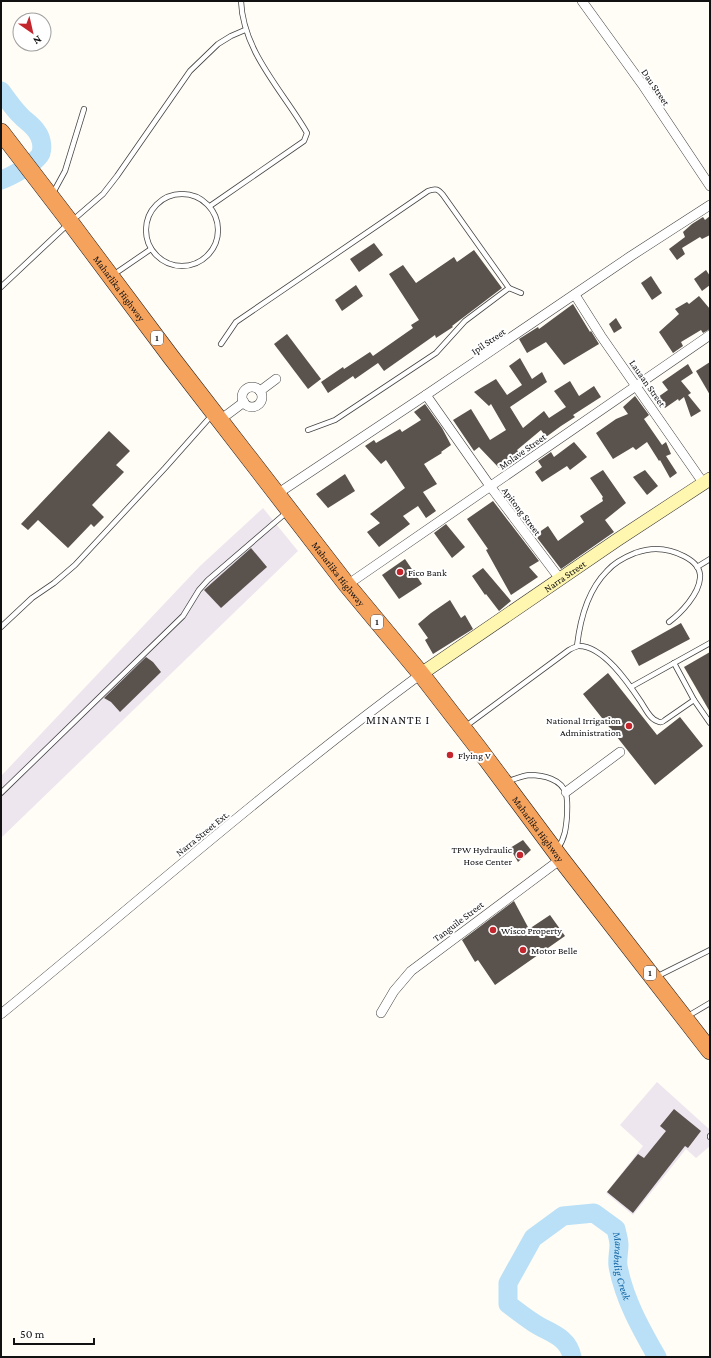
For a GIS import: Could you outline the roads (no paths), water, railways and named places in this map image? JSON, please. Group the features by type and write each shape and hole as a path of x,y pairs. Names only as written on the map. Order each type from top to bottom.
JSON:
{"highway":[{"name":"Maharlika Highway","path":"6,138 51,196 110,277 347,585 463,728 505,782 558,855 710,1051"}],"street":[{"name":"Dau Street","path":"582,1 642,84 710,186"},
{"name":"Ipil Street","path":"277,494 426,396 631,256 710,205"},
{"name":"Lauaan Street","path":"575,295 601,336 707,481"},
{"name":"Molave Street","path":"347,585 710,335"},
{"path":"260,391 276,379"},
{"path":"253,387 260,391 261,399 258,404 251,406 244,402 242,395 246,389 253,387"},
{"name":"Apitong Street","path":"426,396 490,486 560,579"},
{"path":"218,416 244,402"},
{"name":"Narra Street","path":"420,674 707,481"},
{"name":"Narra Street Ext.","path":"1,1014 250,808 365,715 420,674"},
{"path":"566,792 620,752"},
{"name":"Tanguile Street","path":"382,1013 394,991 411,971 558,855"}],"lane":[{"path":"210,206 304,141 307,133 254,51 245,30 241,1"},
{"path":"1,286 70,222 103,194 190,71 218,44 245,30"},
{"path":"51,196 65,171 84,109"},
{"path":"221,344 236,322 434,189 438,190 444,195 509,288 522,293"},
{"path":"186,193 200,198 210,206 217,220 218,235 213,249 203,259 189,265 175,265 161,260 151,249 146,235 146,220 153,207 158,202 171,195 186,193"},
{"path":"110,277 151,249"},
{"path":"308,430 335,420 436,352 465,321 509,288"},
{"path":"1,627 32,598 54,583 74,565 165,468 218,416"},
{"path":"1,793 183,616 199,590 208,580 290,510"},
{"path":"577,646 579,627 587,603 594,589 606,572 614,565 624,558 636,553 657,549 685,557 698,567 700,577 697,589 678,616 670,622"},
{"path":"698,567 710,559"},
{"path":"631,687 710,643"},
{"path":"463,728 569,650 577,646 588,648 598,653 609,662 631,687 652,717 658,722 666,720 694,700"},
{"path":"674,662 694,700 710,723"},
{"path":"505,782 524,776 545,776 559,783 566,792 567,801 565,832 558,855"},
{"path":"654,978 710,950"},
{"path":"685,1018 710,1003"}],"waterway":[{"path":"1,91 17,112 35,129 41,139 42,145 41,153 35,161 17,173 1,180"},
{"name":"Marabulig Creek","path":"572,1357 570,1350 562,1340 534,1323 508,1304 508,1283 533,1238 563,1216 594,1213 616,1229 619,1243 618,1266 624,1290 639,1325 657,1357"}],"place":[{"name":"Fico Bank","path":"400,572"},
{"name":"National Irrigation Administration","path":"629,726"},
{"name":"Flying V","path":"450,755"},
{"name":"TPW Hydraulic Hose Center","path":"520,855"},
{"name":"Wisco Property","path":"493,930"},
{"name":"Motor Belle","path":"523,950"}],"district":[{"name":"MINANTE I","path":"398,720"}]}
